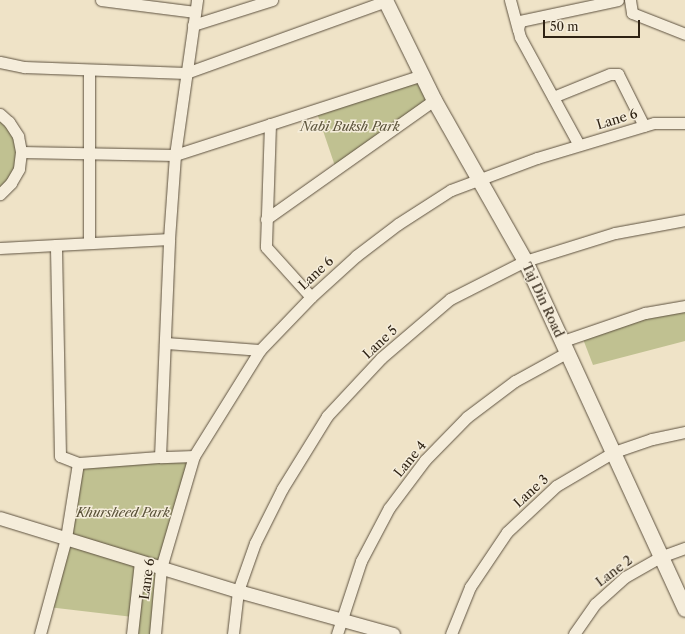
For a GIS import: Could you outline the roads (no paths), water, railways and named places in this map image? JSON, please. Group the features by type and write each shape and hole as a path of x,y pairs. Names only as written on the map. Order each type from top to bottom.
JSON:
{"main road":[{"name":"Taj Din Road","path":"385,0 434,100 525,261 685,609"}],"street":[{"path":"101,0 195,12"},
{"path":"160,457 169,239 175,155 196,0"},
{"path":"193,25 272,0"},
{"path":"0,62 24,67 186,73 385,0"},
{"path":"510,0 518,29 579,145"},
{"path":"518,29 520,21 618,0"},
{"path":"630,0 632,13 685,34"},
{"path":"89,70 89,243"},
{"path":"21,152 175,155 422,74"},
{"path":"553,97 610,74 618,74 644,126"},
{"path":"266,219 434,100"},
{"path":"0,114 9,122 18,136 21,152 19,169 11,184 0,194"},
{"name":"Lane 6","path":"156,634 160,568 194,456 260,350 311,297 356,256 398,224 452,190 478,178 579,145 654,123 685,123"},
{"path":"270,124 266,247 311,297"},
{"name":"Lane 5","path":"233,634 238,591 255,542 278,496 327,416 381,358 450,300 525,261 615,233 685,220"},
{"path":"0,248 169,239"},
{"path":"56,245 60,456 78,463 194,456"},
{"name":"Lane 4","path":"337,634 340,618 361,562 389,508 425,460 467,417 565,347 645,313 685,306"},
{"path":"165,344 260,350"},
{"name":"Lane 3","path":"451,634 470,587 507,532 556,486 614,452 652,439 685,432"},
{"path":"40,634 66,538 78,463"},
{"path":"0,518 160,568 393,634"},
{"name":"Lane 2","path":"574,634 595,604 625,577 660,556 685,548"},
{"path":"132,634 140,561"}],"park label":[{"name":"Nabi Buksh Park","path":"350,126"},
{"name":"Khursheed Park","path":"123,512"}]}
